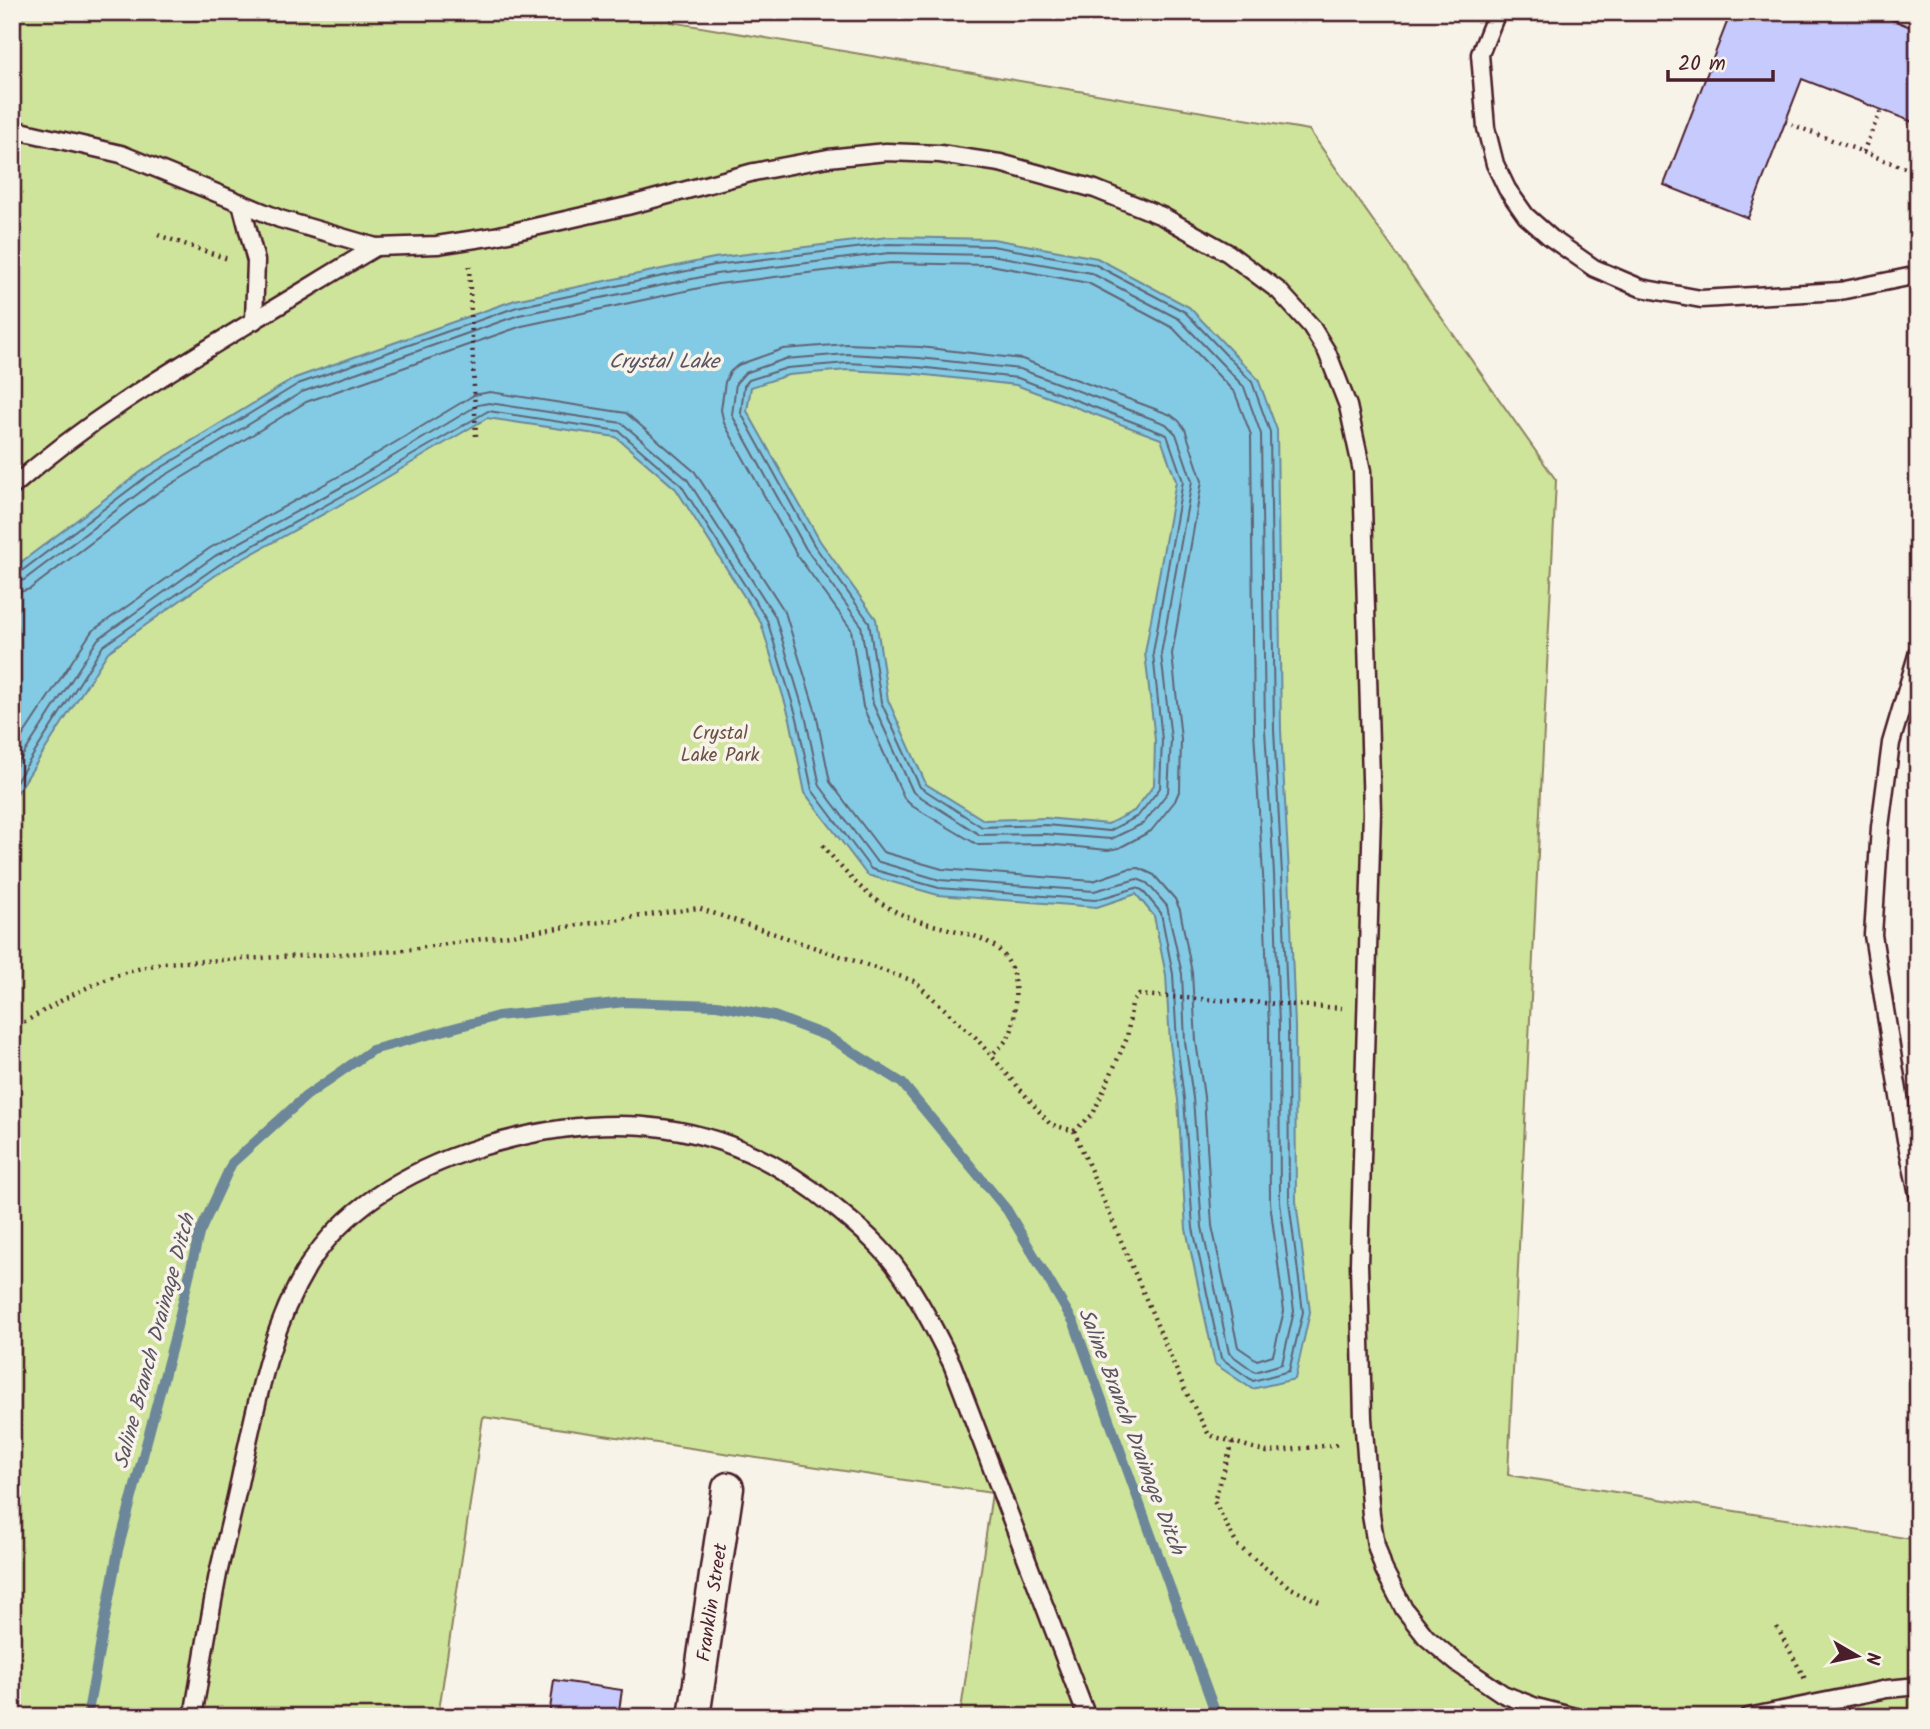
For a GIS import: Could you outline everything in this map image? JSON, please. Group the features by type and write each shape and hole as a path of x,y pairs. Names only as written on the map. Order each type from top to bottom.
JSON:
{"street":[{"name":"Franklin Street","path":"694,1717 729,1488"}],"lane":[{"path":"1497,12 1480,54 1486,128 1494,164 1526,216 1551,238 1594,268 1641,288 1701,299 1840,291 1918,275"},
{"path":"12,129 121,154 280,219 376,247 437,245 495,236 627,206 754,172 828,158 886,152 940,153 1000,163 1095,190 1162,216 1228,253 1279,291 1311,326 1327,352 1348,406 1362,471 1372,812 1359,1265 1363,1430 1376,1545 1384,1570 1404,1609 1426,1637 1458,1663 1503,1693 1536,1707 1575,1717"},
{"path":"241,203 256,261 254,321"},
{"path":"12,487 41,461 120,402 376,247"},
{"path":"1918,652 1891,743 1880,827 1873,935 1906,1140 1918,1194"},
{"path":"192,1717 218,1574 268,1353 283,1313 310,1264 336,1231 376,1196 409,1175 450,1157 513,1138 567,1127 618,1123 663,1126 718,1141 766,1161 815,1191 846,1216 866,1233 898,1269 924,1309 952,1364 1087,1717"},
{"path":"1748,1717 1887,1689 1918,1686"}],"path":[{"path":"1863,152 1881,110"},
{"path":"1785,122 1918,173"},
{"path":"158,235 256,268"},
{"path":"469,285 476,436"},
{"path":"822,845 847,877 868,894 903,915 980,937 1007,957 1016,992 1014,1030 991,1055"},
{"path":"12,1030 94,982 130,970 164,963 398,951 698,908 914,981 976,1038 1050,1124 1074,1131"},
{"path":"1074,1131 1093,1114 1127,1038 1132,1003 1139,995 1342,1008"},
{"path":"1074,1131 1185,1390 1209,1435 1267,1452 1348,1444"},
{"path":"1233,1442 1214,1501 1237,1545 1289,1587 1319,1602"},
{"path":"1777,1627 1817,1703"}],"green space":[{"name":"Crystal Lake Park","path":"12,12 672,12 671,22 1309,130 1556,480 1508,1475 1918,1540 1918,1717 960,1717 992,1493 483,1417 438,1717 12,1717"}],"water":[{"name":"Crystal Lake","path":"888,237 993,239 1097,258 1189,307 1258,379 1277,430 1281,730 1295,1026 1296,1201 1310,1312 1295,1379 1252,1389 1215,1364 1186,1229 1178,1100 1170,1044 1166,975 1154,916 1136,894 1097,907 938,895 867,875 805,793 790,719 761,623 676,489 616,437 487,418 354,497 223,570 108,652 12,801 12,569 142,471 295,378 515,300 714,258","holes":["848,370 917,374 1016,385 1161,439 1176,481 1145,653 1155,740 1154,785 1134,811 1108,824 1046,818 984,820 926,784 888,700 876,619 820,541 747,411 751,387 788,375"]}],"building":[{"path":"1731,12 1873,12 1918,30 1918,124 1802,79 1748,218 1664,185"},
{"path":"554,1680 622,1690 618,1717 549,1717"}],"waterway":[{"name":"Saline Branch Drainage Ditch","path":"87,1717 118,1550 199,1234 232,1163 306,1096 372,1050 498,1016 625,1002 717,1005 774,1016 829,1037 902,1083 1007,1210 1074,1323 1217,1717"}]}
